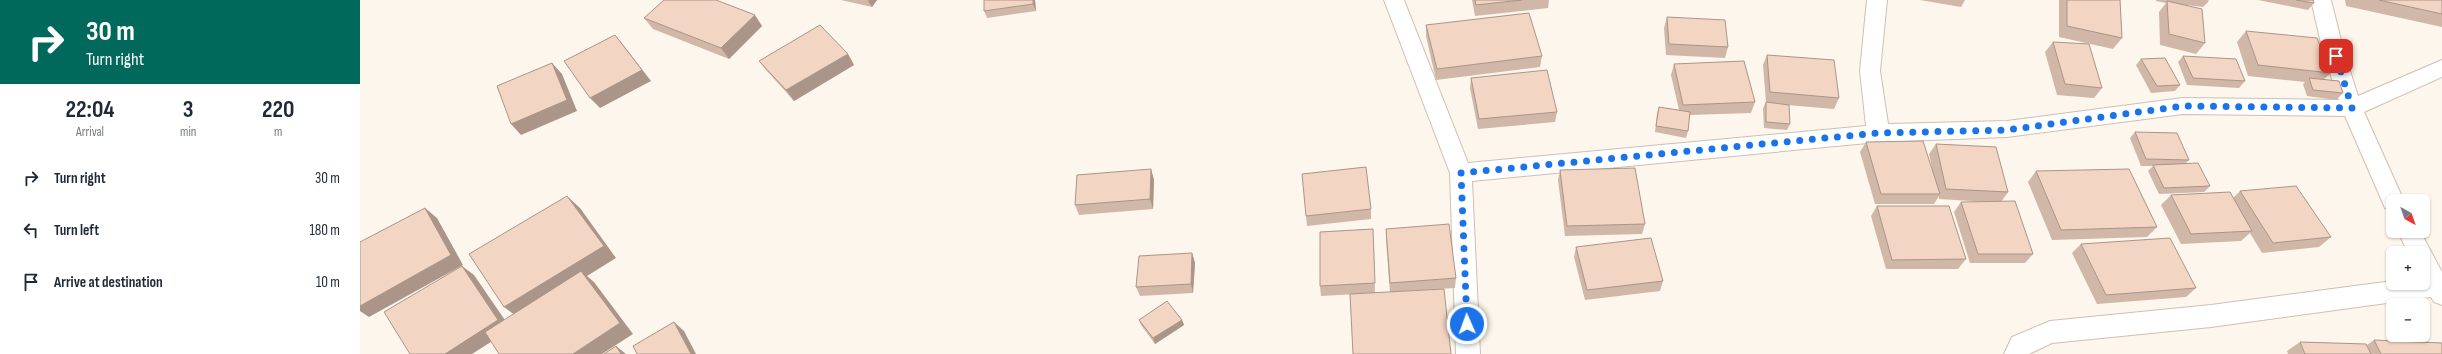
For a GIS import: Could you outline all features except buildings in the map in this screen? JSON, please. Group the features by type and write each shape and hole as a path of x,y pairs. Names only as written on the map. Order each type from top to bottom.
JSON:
{"street":[{"path":"1394,0 1461,173 1468,354"},
{"path":"1877,0 1870,71 1878,133"},
{"path":"2321,0 2327,31 2352,108 2390,194"},
{"path":"1461,173 1878,133 2007,130 2183,106 2352,108 2442,68"},
{"path":"2016,354 2021,345 2050,332 2212,316 2439,290 2430,273"}],"route":[{"path":"1467,324 1461,173 1878,133 2007,130 2183,106 2352,108 2336,56"}]}
